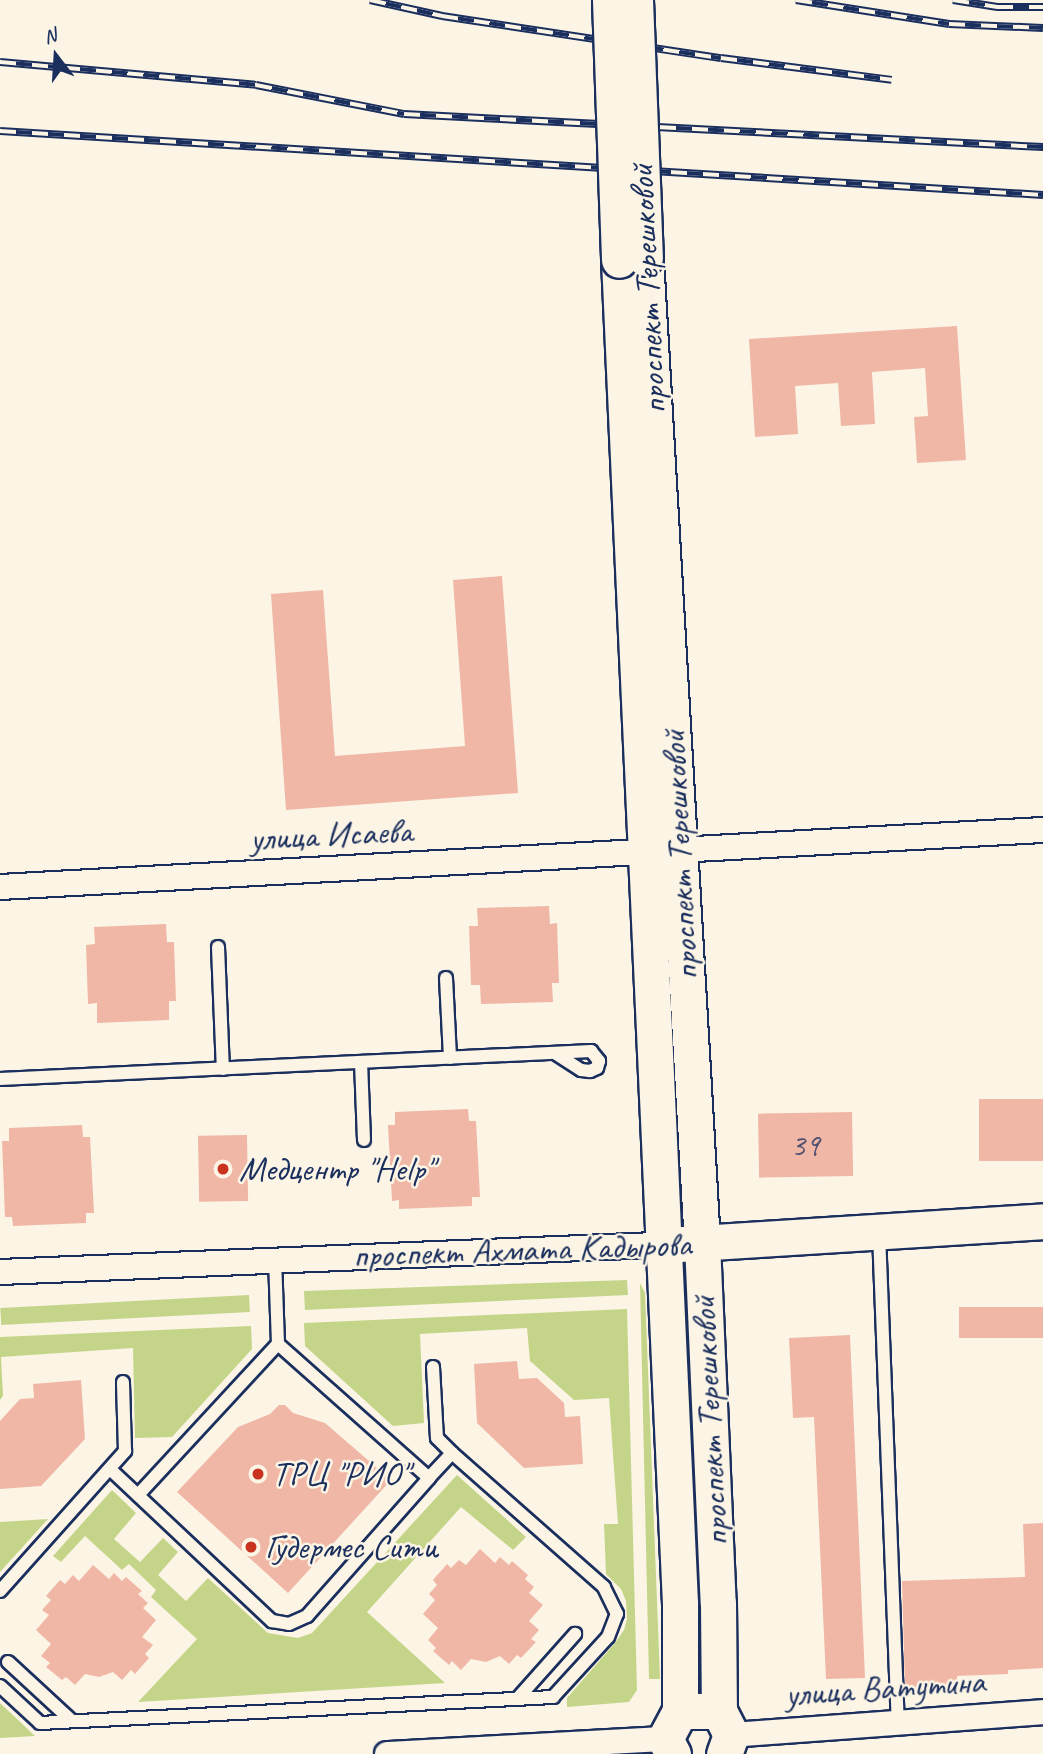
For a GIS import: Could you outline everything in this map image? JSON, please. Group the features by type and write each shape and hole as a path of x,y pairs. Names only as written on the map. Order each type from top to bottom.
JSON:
{"main road":[{"name":"проспект Терешковой","path":"610,0 632,259 682,1244 680,1603 673,1735"},
{"name":"проспект Терешковой","path":"632,259 635,0"},
{"name":"проспект Ахмата Кадырова","path":"682,1244 1043,1221"},
{"name":"проспект Терешковой","path":"682,1244 718,1603 725,1733"},
{"path":"673,1735 725,1733"}],"street":[{"name":"улица Исаева","path":"0,887 1043,831"},
{"name":"проспект Ахмата Кадырова","path":"0,1272 682,1244"},
{"name":"улица Ватутина","path":"725,1733 1043,1712"},
{"path":"387,1754 673,1735"}],"lane":[{"path":"218,947 223,1069"},
{"path":"446,978 450,1058"},
{"path":"0,1079 555,1054"},
{"path":"361,1062 364,1140"},
{"path":"879,1233 898,1723"},
{"path":"138,1495 278,1344 275,1260"},
{"path":"278,1344 429,1478"},
{"path":"0,1686 40,1723 553,1697 608,1637 617,1614 604,1587 437,1438 433,1367"},
{"path":"0,1591 111,1470 125,1451 123,1382"},
{"path":"111,1470 272,1621 289,1625 307,1616 452,1453"},
{"path":"518,1698 575,1633"},
{"path":"8,1662 72,1721"}],"green space":[{"path":"627,1280 628,1295 305,1310 304,1291"},
{"path":"640,1283 645,1293 660,1679 649,1679"},
{"path":"249,1295 250,1312 1,1325 0,1308"},
{"path":"627,1309 637,1690 629,1702 567,1707 567,1698 615,1643 624,1630 627,1619 626,1601 621,1589 606,1574 604,1524 618,1524 609,1398 574,1400 530,1361 527,1328 420,1334 424,1423 393,1426 305,1346 304,1323"},
{"path":"251,1326 252,1349 172,1437 135,1438 133,1348 1,1357 3,1396 0,1400 0,1337"},
{"path":"457,1475 526,1537 513,1550 461,1507 367,1612 445,1683 138,1702 197,1639 151,1597 156,1590 129,1564 122,1570 85,1536 61,1562 53,1556 112,1490 136,1513 114,1539 140,1562 163,1538 178,1552 158,1575 186,1601 208,1578 268,1633 298,1638 312,1633"},
{"path":"48,1519 0,1572 0,1522"},
{"path":"0,1703 35,1736 0,1738"}],"building":[{"path":"957,326 966,460 917,463 914,417 928,416 925,368 872,372 875,424 841,426 838,383 795,386 798,434 755,437 749,339"},
{"path":"502,576 518,793 286,810 271,594 323,590 335,756 465,746 453,580"},
{"path":"549,906 550,924 557,923 559,983 552,983 553,1002 481,1004 480,985 471,985 469,926 478,926 477,908"},
{"path":"166,924 167,942 174,942 176,1001 169,1001 169,1020 97,1023 97,1003 88,1004 86,945 95,944 94,927"},
{"path":"979,1099 1043,1099 1043,1161 979,1161"},
{"path":"468,1109 469,1121 476,1121 480,1197 472,1197 472,1206 399,1209 399,1200 392,1201 388,1125 395,1125 395,1112"},
{"path":"852,1112 853,1176 759,1178 758,1114"},
{"path":"82,1125 83,1137 90,1137 94,1213 86,1213 86,1223 13,1226 12,1217 5,1217 2,1141 9,1141 9,1128"},
{"name":"Медцентр \"Help\"","path":"247,1135 248,1201 199,1202 198,1136"},
{"path":"959,1307 1043,1307 1043,1338 959,1338"},
{"path":"850,1335 865,1678 826,1679 814,1417 793,1418 789,1338"},
{"path":"517,1361 519,1379 537,1378 564,1403 565,1417 580,1416 583,1464 524,1468 477,1423 474,1364"},
{"path":"81,1380 85,1439 41,1486 0,1489 0,1421 20,1399 34,1398 33,1384"},
{"path":"279,1405 285,1405 293,1413 325,1423 391,1480 288,1593 177,1492 238,1427 270,1414"},
{"path":"1043,1523 1043,1668 1008,1670 1008,1674 957,1676 957,1688 905,1689 902,1581 1025,1577 1023,1524"},
{"path":"480,1549 495,1563 500,1557 509,1565 512,1561 528,1575 525,1579 534,1587 529,1593 543,1605 529,1621 539,1630 531,1639 536,1642 521,1658 517,1655 509,1664 500,1656 486,1662 471,1659 461,1670 452,1661 449,1665 433,1651 436,1648 428,1640 438,1628 423,1614 435,1600 429,1594 437,1585 433,1580 447,1564 451,1568 459,1560 466,1565"},
{"path":"93,1565 109,1579 114,1573 122,1581 126,1577 142,1591 138,1594 148,1603 143,1608 156,1620 142,1637 153,1645 145,1654 149,1658 135,1674 131,1670 122,1680 113,1672 99,1677 85,1674 75,1685 66,1677 62,1680 46,1667 50,1663 41,1656 51,1644 36,1630 49,1615 42,1610 51,1600 46,1596 60,1580 65,1584 73,1575 79,1581"}],"railway":[{"path":"370,0 442,16 721,58 892,80"},
{"path":"796,0 949,24 1043,28"},
{"path":"953,0 997,7 1043,7"},
{"path":"0,62 256,85 404,114 1043,147"},
{"path":"0,131 1043,195"}],"place":[{"name":"Медцентр \"Help\"","path":"223,1169"},
{"name":"ТРЦ \"РИО\"","path":"258,1474"},
{"name":"Гудермес Сити","path":"251,1547"}]}
